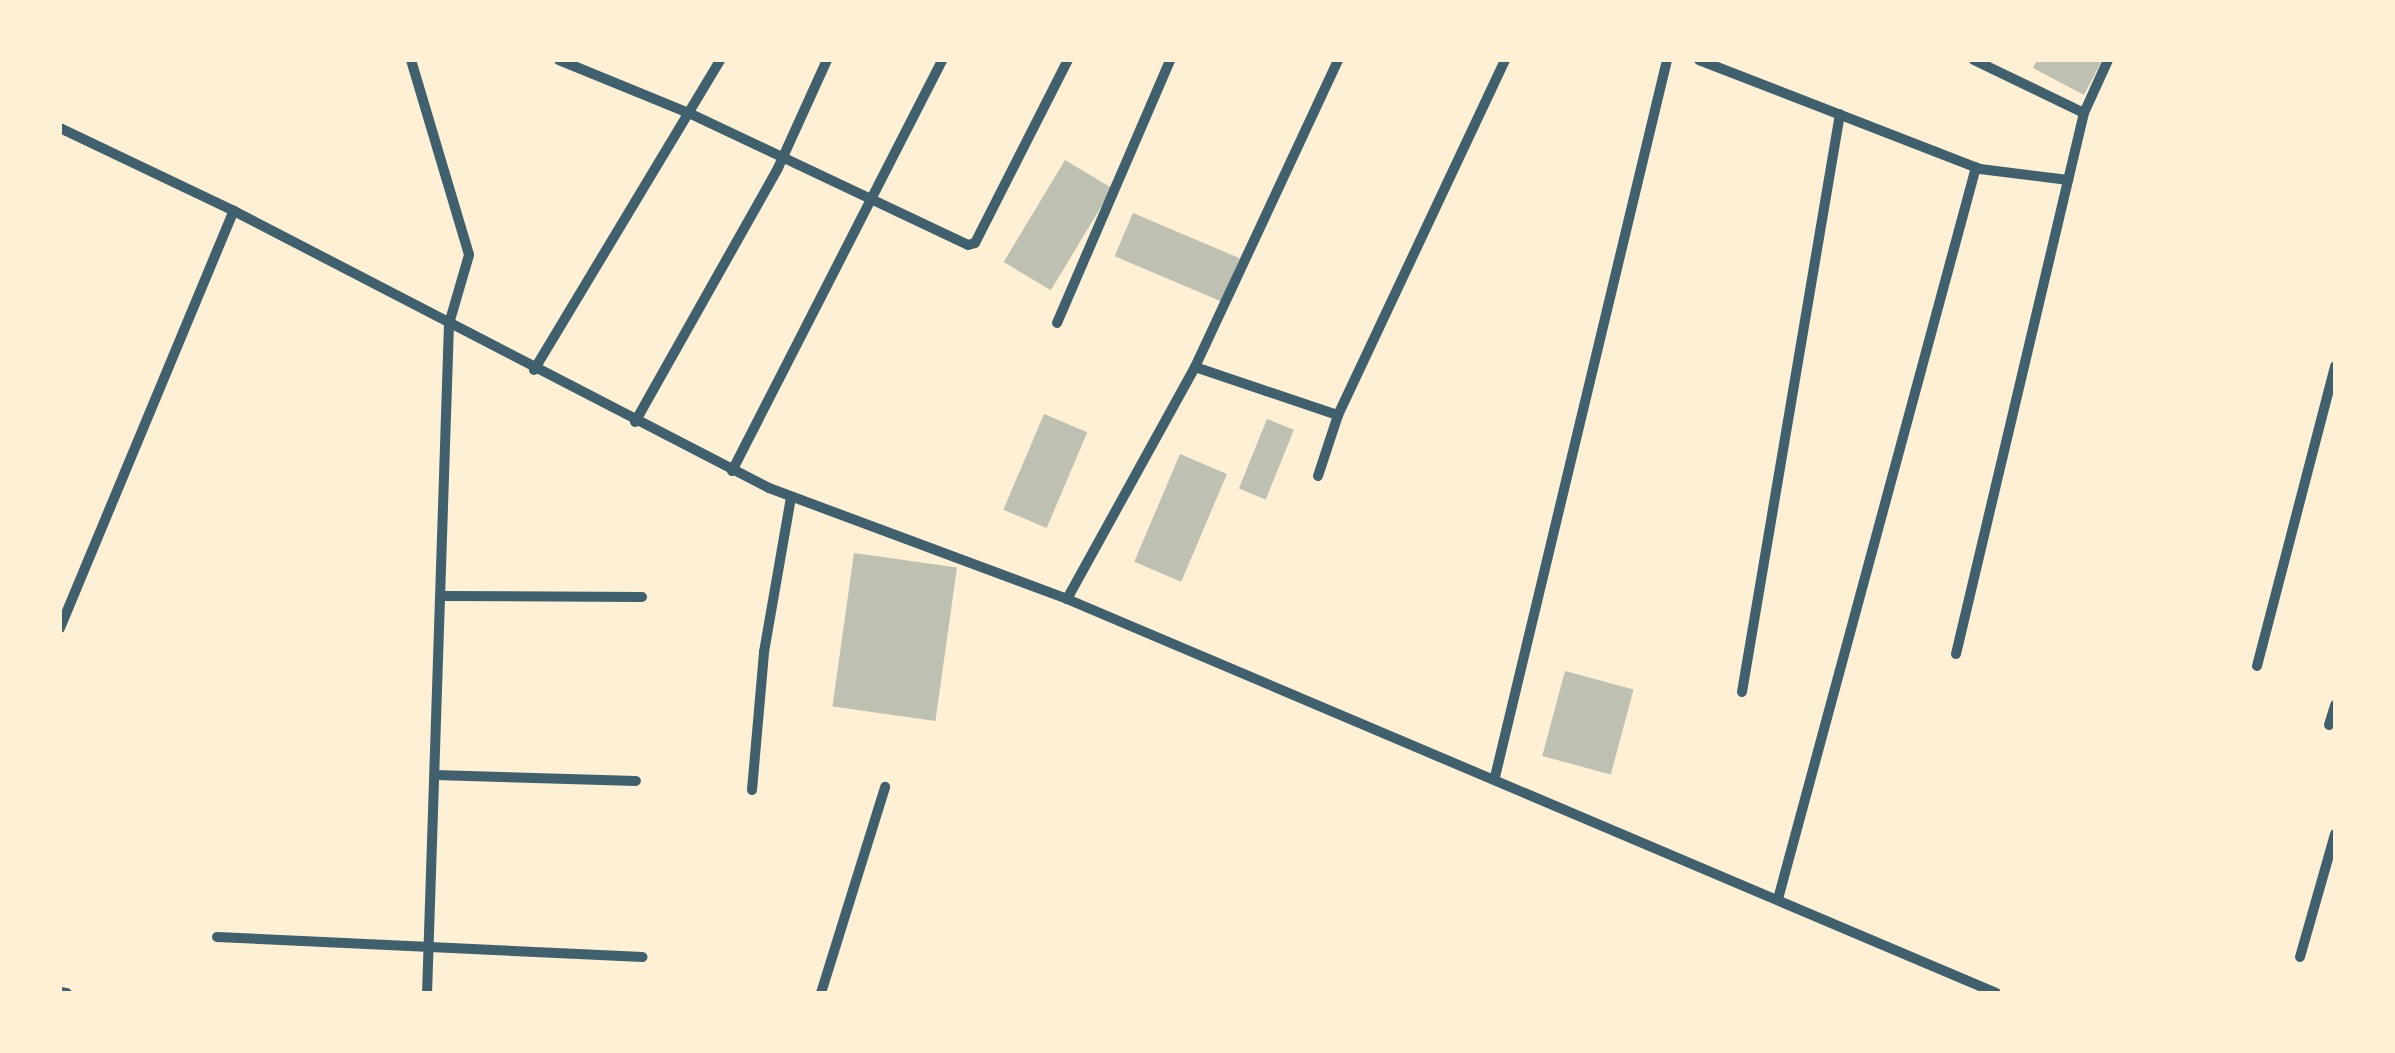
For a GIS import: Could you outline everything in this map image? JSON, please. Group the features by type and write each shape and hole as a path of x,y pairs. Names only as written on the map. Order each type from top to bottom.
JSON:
{"street":[{"path":"411,60 469,255 449,324 427,993"},
{"path":"559,60 691,114 964,244 976,243 1068,60"},
{"path":"534,370 720,60"},
{"path":"635,422 781,157 826,60"},
{"path":"732,471 867,198 942,60"},
{"path":"1057,323 1170,60"},
{"path":"1067,599 1195,367 1338,60"},
{"path":"1318,476 1338,415 1505,60"},
{"path":"1495,777 1667,60"},
{"path":"1700,60 1976,167 2068,180"},
{"path":"1974,60 2084,113"},
{"path":"1956,654 2084,113 2108,60"},
{"path":"1742,692 1840,114"},
{"path":"60,128 234,211 534,370 791,498 1067,599 1495,777 1996,993"},
{"path":"1778,899 1976,167"},
{"path":"60,628 234,211"},
{"path":"2257,666 2335,366"},
{"path":"1195,367 1338,415"},
{"path":"752,790 764,652 791,498"},
{"path":"442,596 642,598"},
{"path":"2329,726 2335,705"},
{"path":"435,775 636,781"},
{"path":"821,993 885,787"},
{"path":"2300,957 2335,834"},
{"path":"217,937 643,958"}],"building":[{"path":"2037,60 2102,60 2084,95 2033,68"},
{"path":"1065,160 1112,188 1051,290 1004,262"},
{"path":"1133,213 1240,258 1221,302 1115,256"},
{"path":"1044,414 1087,432 1047,528 1003,510"},
{"path":"1267,419 1294,430 1266,499 1239,489"},
{"path":"1180,454 1227,474 1181,582 1134,562"},
{"path":"854,553 957,567 935,721 832,706"},
{"path":"1565,671 1634,689 1611,774 1542,756"}]}
